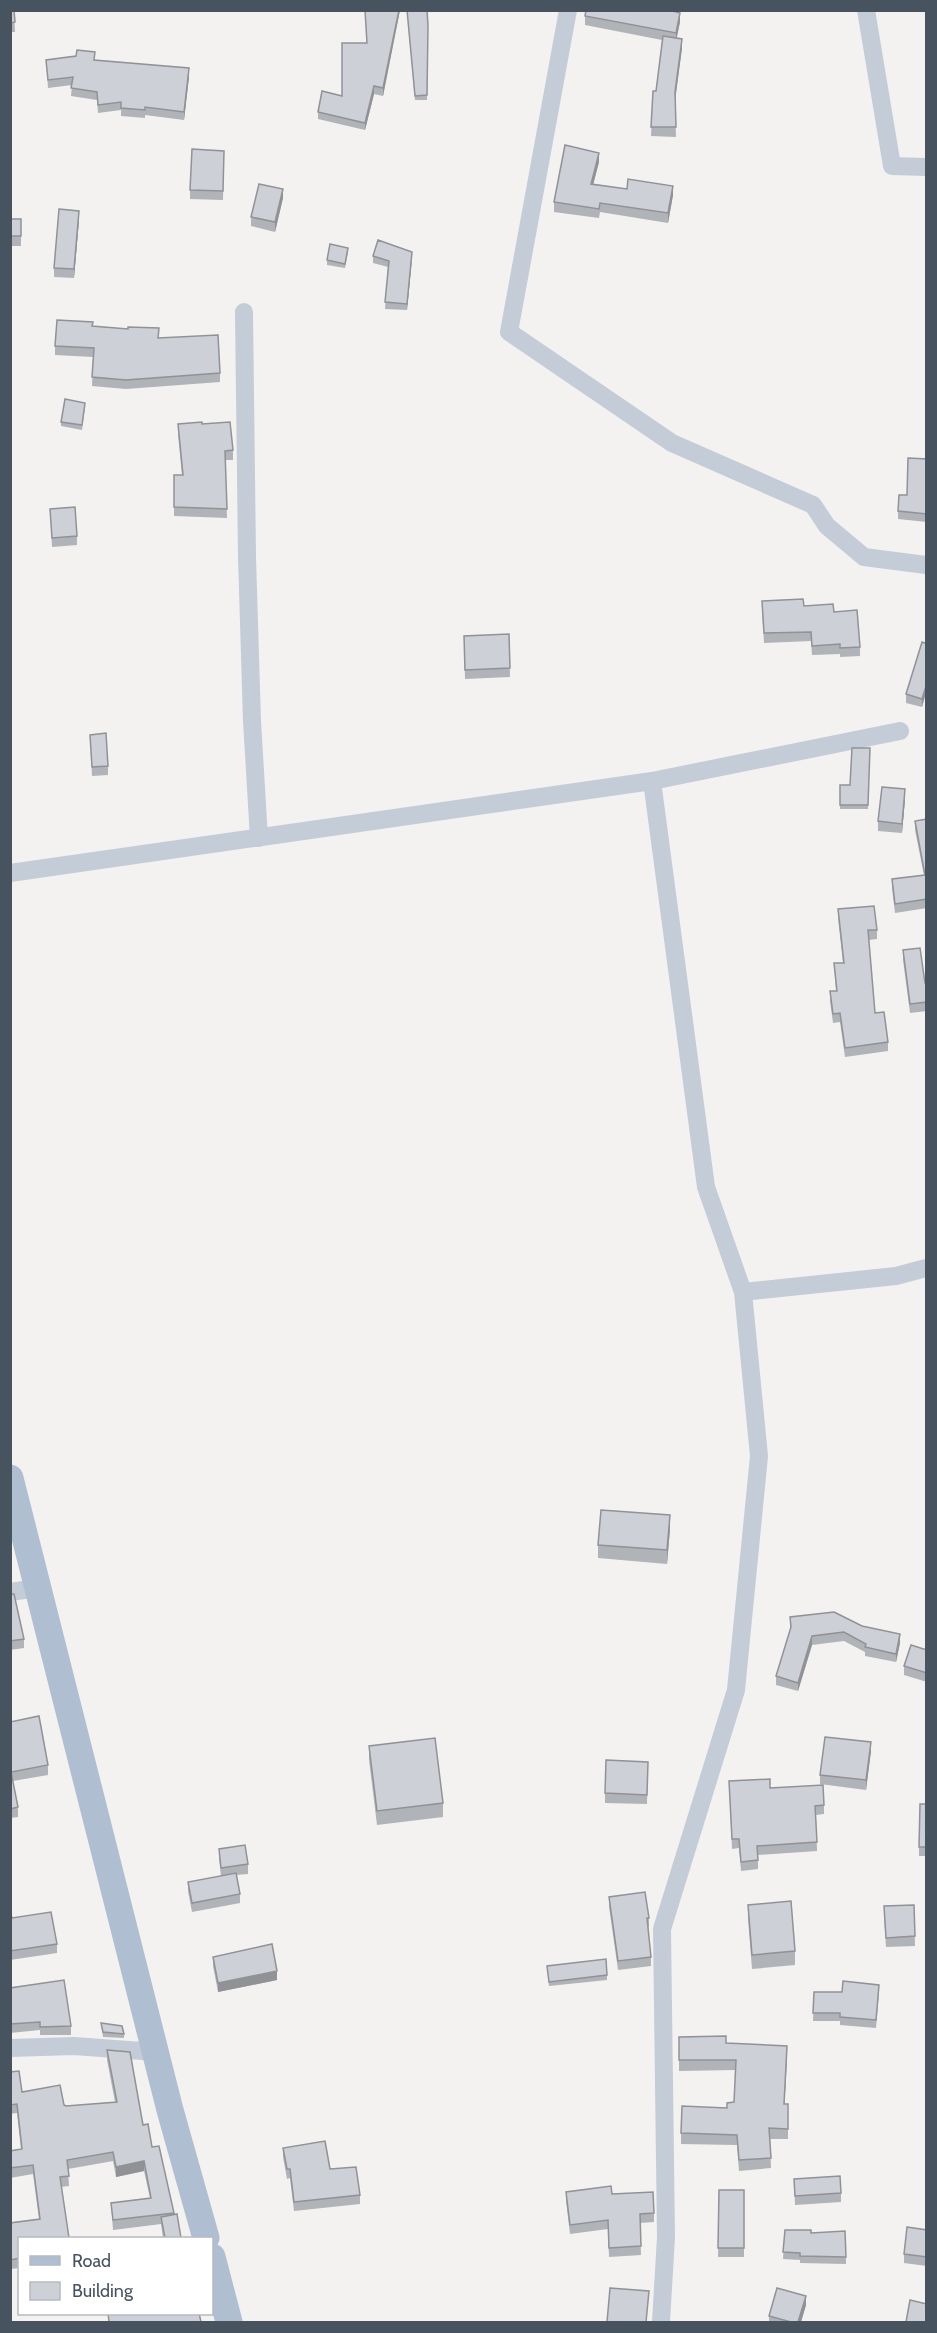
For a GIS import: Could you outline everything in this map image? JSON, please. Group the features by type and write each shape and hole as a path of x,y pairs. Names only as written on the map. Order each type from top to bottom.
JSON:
{"main road":[{"path":"10,1478 156,2052 206,2237"},
{"path":"213,2261 228,2322"}],"street":[{"path":"568,10 509,332 672,443 813,505 827,526 864,557 927,565"},
{"path":"866,10 892,166 927,167"},
{"path":"244,312 252,721 259,838"},
{"path":"10,873 652,781 900,732"},
{"path":"652,781 706,1187 743,1292 759,1456 736,1690 662,1929 666,2236 661,2322"},
{"path":"743,1292 896,1276 927,1268"},
{"path":"10,1593 38,1588"},
{"path":"10,2048 74,2046 156,2052"}],"building":[{"path":"10,10 14,10 15,22 10,23"},
{"path":"365,10 399,10 383,88 374,86 365,123 318,112 322,91 342,96 342,43 367,43"},
{"path":"407,10 427,10 427,95 415,96"},
{"path":"586,10 669,10 680,13 676,33 585,16"},
{"path":"663,36 682,39 675,92 676,127 651,127 653,91 656,91"},
{"path":"77,50 95,52 94,60 189,68 184,112 145,107 145,110 121,108 121,102 98,105 97,92 71,88 73,77 48,80 46,60 76,56"},
{"path":"565,145 599,153 591,184 627,189 628,179 673,186 668,213 600,203 599,209 554,202"},
{"path":"192,149 224,151 223,191 190,190"},
{"path":"259,184 283,189 275,222 251,217"},
{"path":"59,209 79,211 74,269 54,268"},
{"path":"10,219 21,219 21,236 10,236"},
{"path":"378,240 412,252 407,304 385,302 389,261 373,256"},
{"path":"330,244 348,248 345,264 327,260"},
{"path":"57,320 93,322 92,326 128,329 128,327 159,328 158,338 218,335 220,373 126,380 92,377 94,348 55,346"},
{"path":"65,399 85,403 82,425 61,422"},
{"path":"202,422 202,424 230,422 233,450 225,451 227,509 174,507 174,475 183,475 178,424"},
{"path":"908,458 927,459 927,514 898,511 899,495 907,495"},
{"path":"75,507 77,536 52,538 50,509"},
{"path":"803,599 804,606 833,604 834,612 857,610 860,647 840,648 840,644 812,646 811,632 764,633 762,601"},
{"path":"509,634 510,668 465,670 464,636"},
{"path":"922,642 927,644 927,683 922,699 906,694"},
{"path":"106,733 108,766 92,767 90,735"},
{"path":"852,748 870,748 868,805 840,805 840,785 850,785"},
{"path":"882,787 905,789 902,824 878,821"},
{"path":"927,819 927,899 895,904 892,879 925,875 915,821"},
{"path":"874,906 877,930 868,930 875,1013 884,1012 888,1042 845,1048 840,1013 833,1014 830,991 837,991 834,963 844,963 838,909"},
{"path":"920,948 925,983 927,983 927,1002 910,1004 903,950"},
{"path":"601,1510 670,1515 667,1550 598,1545"},
{"path":"10,1594 14,1594 24,1639 10,1641"},
{"path":"834,1612 862,1626 900,1634 896,1654 865,1647 866,1644 844,1632 812,1636 798,1683 776,1676 791,1627 790,1617"},
{"path":"911,1645 927,1650 927,1673 904,1666"},
{"path":"39,1716 48,1765 11,1772 18,1807 10,1809 10,1722"},
{"path":"825,1737 871,1742 866,1780 820,1775"},
{"path":"435,1738 443,1803 377,1811 369,1746"},
{"path":"606,1760 648,1762 647,1795 605,1793"},
{"path":"770,1779 770,1788 823,1785 824,1805 815,1806 817,1842 757,1846 758,1860 741,1862 739,1839 732,1839 729,1781"},
{"path":"920,1804 927,1804 927,1847 919,1847"},
{"path":"245,1845 248,1864 221,1868 219,1849"},
{"path":"236,1873 240,1894 192,1903 188,1882"},
{"path":"645,1892 651,1957 618,1961 609,1897"},
{"path":"791,1901 795,1951 752,1955 748,1905"},
{"path":"914,1905 915,1936 886,1938 884,1906"},
{"path":"10,1911 12,1918 51,1912 57,1944 10,1951"},
{"path":"272,1944 277,1971 218,1983 213,1957"},
{"path":"606,1959 607,1975 549,1982 547,1966"},
{"path":"64,1980 71,2026 40,2027 40,2022 10,2024 10,1988"},
{"path":"843,1981 879,1985 876,2020 840,2017 840,2013 813,2013 814,1992 842,1992"},
{"path":"101,2023 122,2026 124,2034 103,2032"},
{"path":"726,2036 726,2043 787,2046 784,2104 788,2104 788,2129 769,2128 771,2158 739,2160 737,2135 681,2133 682,2106 727,2108 727,2103 734,2102 736,2060 679,2060 679,2037"},
{"path":"107,2050 130,2052 143,2125 148,2124 152,2147 159,2146 174,2213 113,2220 111,2203 151,2198 144,2161 116,2167 113,2152 67,2160 69,2176 60,2177 69,2237 18,2237 18,2258 10,2260 10,2223 40,2219 33,2165 10,2168 10,2151 22,2149 17,2104 10,2105 10,2072 19,2071 22,2092 60,2085 66,2106 117,2102"},
{"path":"325,2141 330,2169 356,2167 360,2195 294,2202 290,2169 287,2169 283,2148"},
{"path":"840,2176 841,2193 795,2196 794,2179"},
{"path":"611,2186 612,2194 653,2192 654,2213 640,2214 641,2246 609,2248 608,2220 570,2225 566,2192"},
{"path":"719,2190 744,2190 744,2248 718,2248"},
{"path":"177,2214 181,2237 165,2237 161,2217"},
{"path":"907,2227 927,2230 927,2257 904,2254"},
{"path":"785,2230 811,2230 811,2233 845,2231 846,2257 800,2256 800,2253 783,2252"},
{"path":"610,2288 649,2291 646,2322 607,2322"},
{"path":"777,2288 806,2296 798,2322 769,2316"},
{"path":"910,2300 927,2304 927,2322 906,2322"},
{"path":"108,2315 199,2315 201,2322 109,2322"}]}
